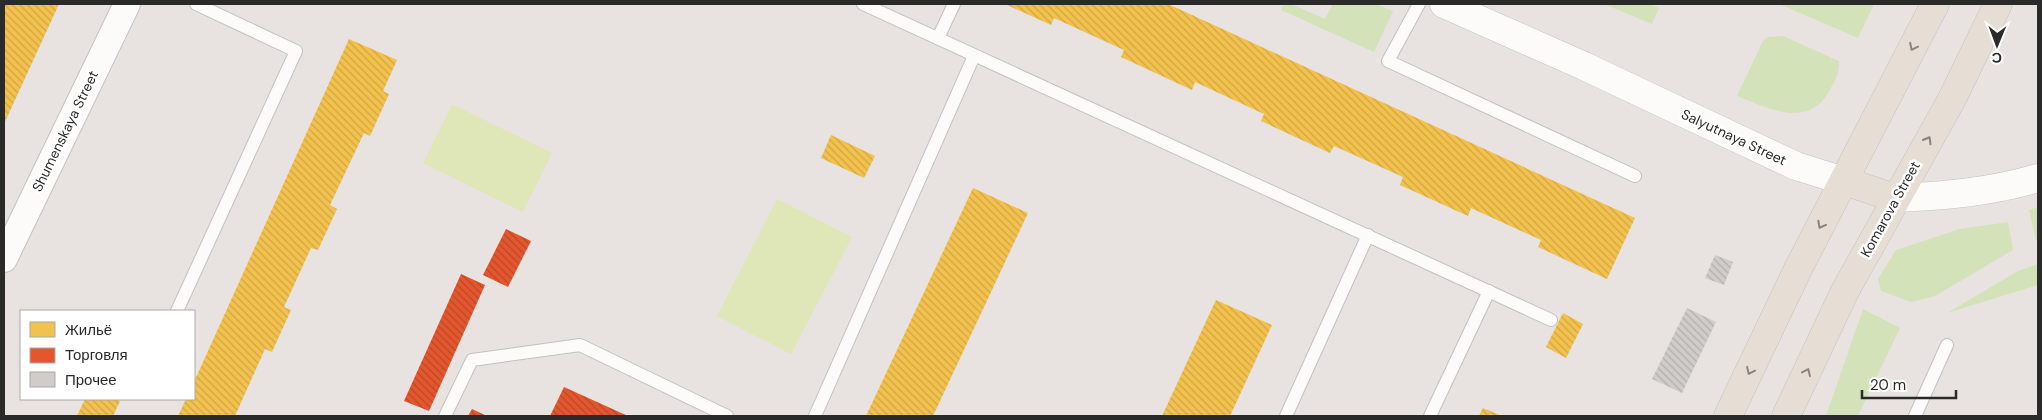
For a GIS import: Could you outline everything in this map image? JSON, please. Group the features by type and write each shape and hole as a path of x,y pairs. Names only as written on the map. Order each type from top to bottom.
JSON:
{"main road":[{"path":"1728,416 1798,269 1935,4"},
{"name":"Komarova Street","path":"1786,416 1845,291 1895,198 1952,99 1998,4"},
{"name":"Salyutnaya Street","path":"1844,181 1895,198"}],"street":[{"name":"Shumenskaya Street","path":"6,246 127,4"},
{"name":"Salyutnaya Street","path":"1444,4 1584,66 1796,166 1844,181"},
{"name":"Salyutnaya Street","path":"1895,198 1954,195 2014,185 2038,178"}],"lane":[{"path":"177,310 296,51 196,4"},
{"path":"863,4 1551,320"},
{"path":"938,38 954,4"},
{"path":"1419,4 1388,61 1635,176"},
{"path":"815,416 974,56"},
{"path":"1286,416 1368,235"},
{"path":"1430,416 1489,291"},
{"path":"445,416 472,360 580,344 727,416"},
{"path":"1915,416 1947,344"}],"green space":[{"path":"1284,4 1291,4 1325,19 1333,4 1376,4 1393,11 1374,52 1281,10"},
{"path":"1604,4 1649,4 1659,8 1652,24"},
{"path":"1779,4 1874,4 1858,38"},
{"path":"1783,36 1839,61 1838,72 1830,90 1821,102 1811,110 1799,113 1774,110 1737,96 1763,41 1768,37"},
{"path":"452,104 552,153 523,212 423,163"},
{"path":"777,199 852,237 791,354 717,316"},
{"path":"2038,207 2038,239 2036,240 2029,210"},
{"path":"2008,222 2013,250 1935,296 1911,302 1881,291 1878,279 1896,250 1960,229"},
{"path":"2038,264 2038,285 1947,313 2018,271"},
{"path":"1863,309 1900,328 1858,416 1826,416"}],"building: Жильё":[{"path":"4,4 59,4 4,124"},
{"path":"1005,4 1168,4 1635,218 1607,279 1538,247 1541,240 1471,208 1468,216 1400,185 1403,177 1334,146 1330,153 1261,121 1264,114 1195,82 1192,90 1121,57 1124,50 1054,18 1051,25"},
{"path":"349,39 397,60 383,91 389,94 370,136 364,133 330,205 337,209 318,250 311,248 284,307 291,310 272,352 265,349 235,416 178,416 186,400 195,400 195,380"},
{"path":"831,135 875,156 864,178 821,158"},
{"path":"973,188 1028,213 933,416 866,416"},
{"path":"1216,300 1272,325 1230,416 1162,416"},
{"path":"1563,313 1583,324 1566,358 1546,347"},
{"path":"85,400 120,401 113,416 77,416"},
{"path":"1483,408 1502,416 1479,416"}],"building: Торговля":[{"path":"506,229 531,241 508,287 483,275"},
{"path":"461,274 485,285 429,411 404,401"},
{"path":"564,387 628,416 550,416"},
{"path":"472,409 487,416 468,416"}],"building: Прочее":[{"path":"1715,255 1733,262 1724,285 1705,278"},
{"path":"1687,308 1716,322 1682,393 1652,379"}]}
